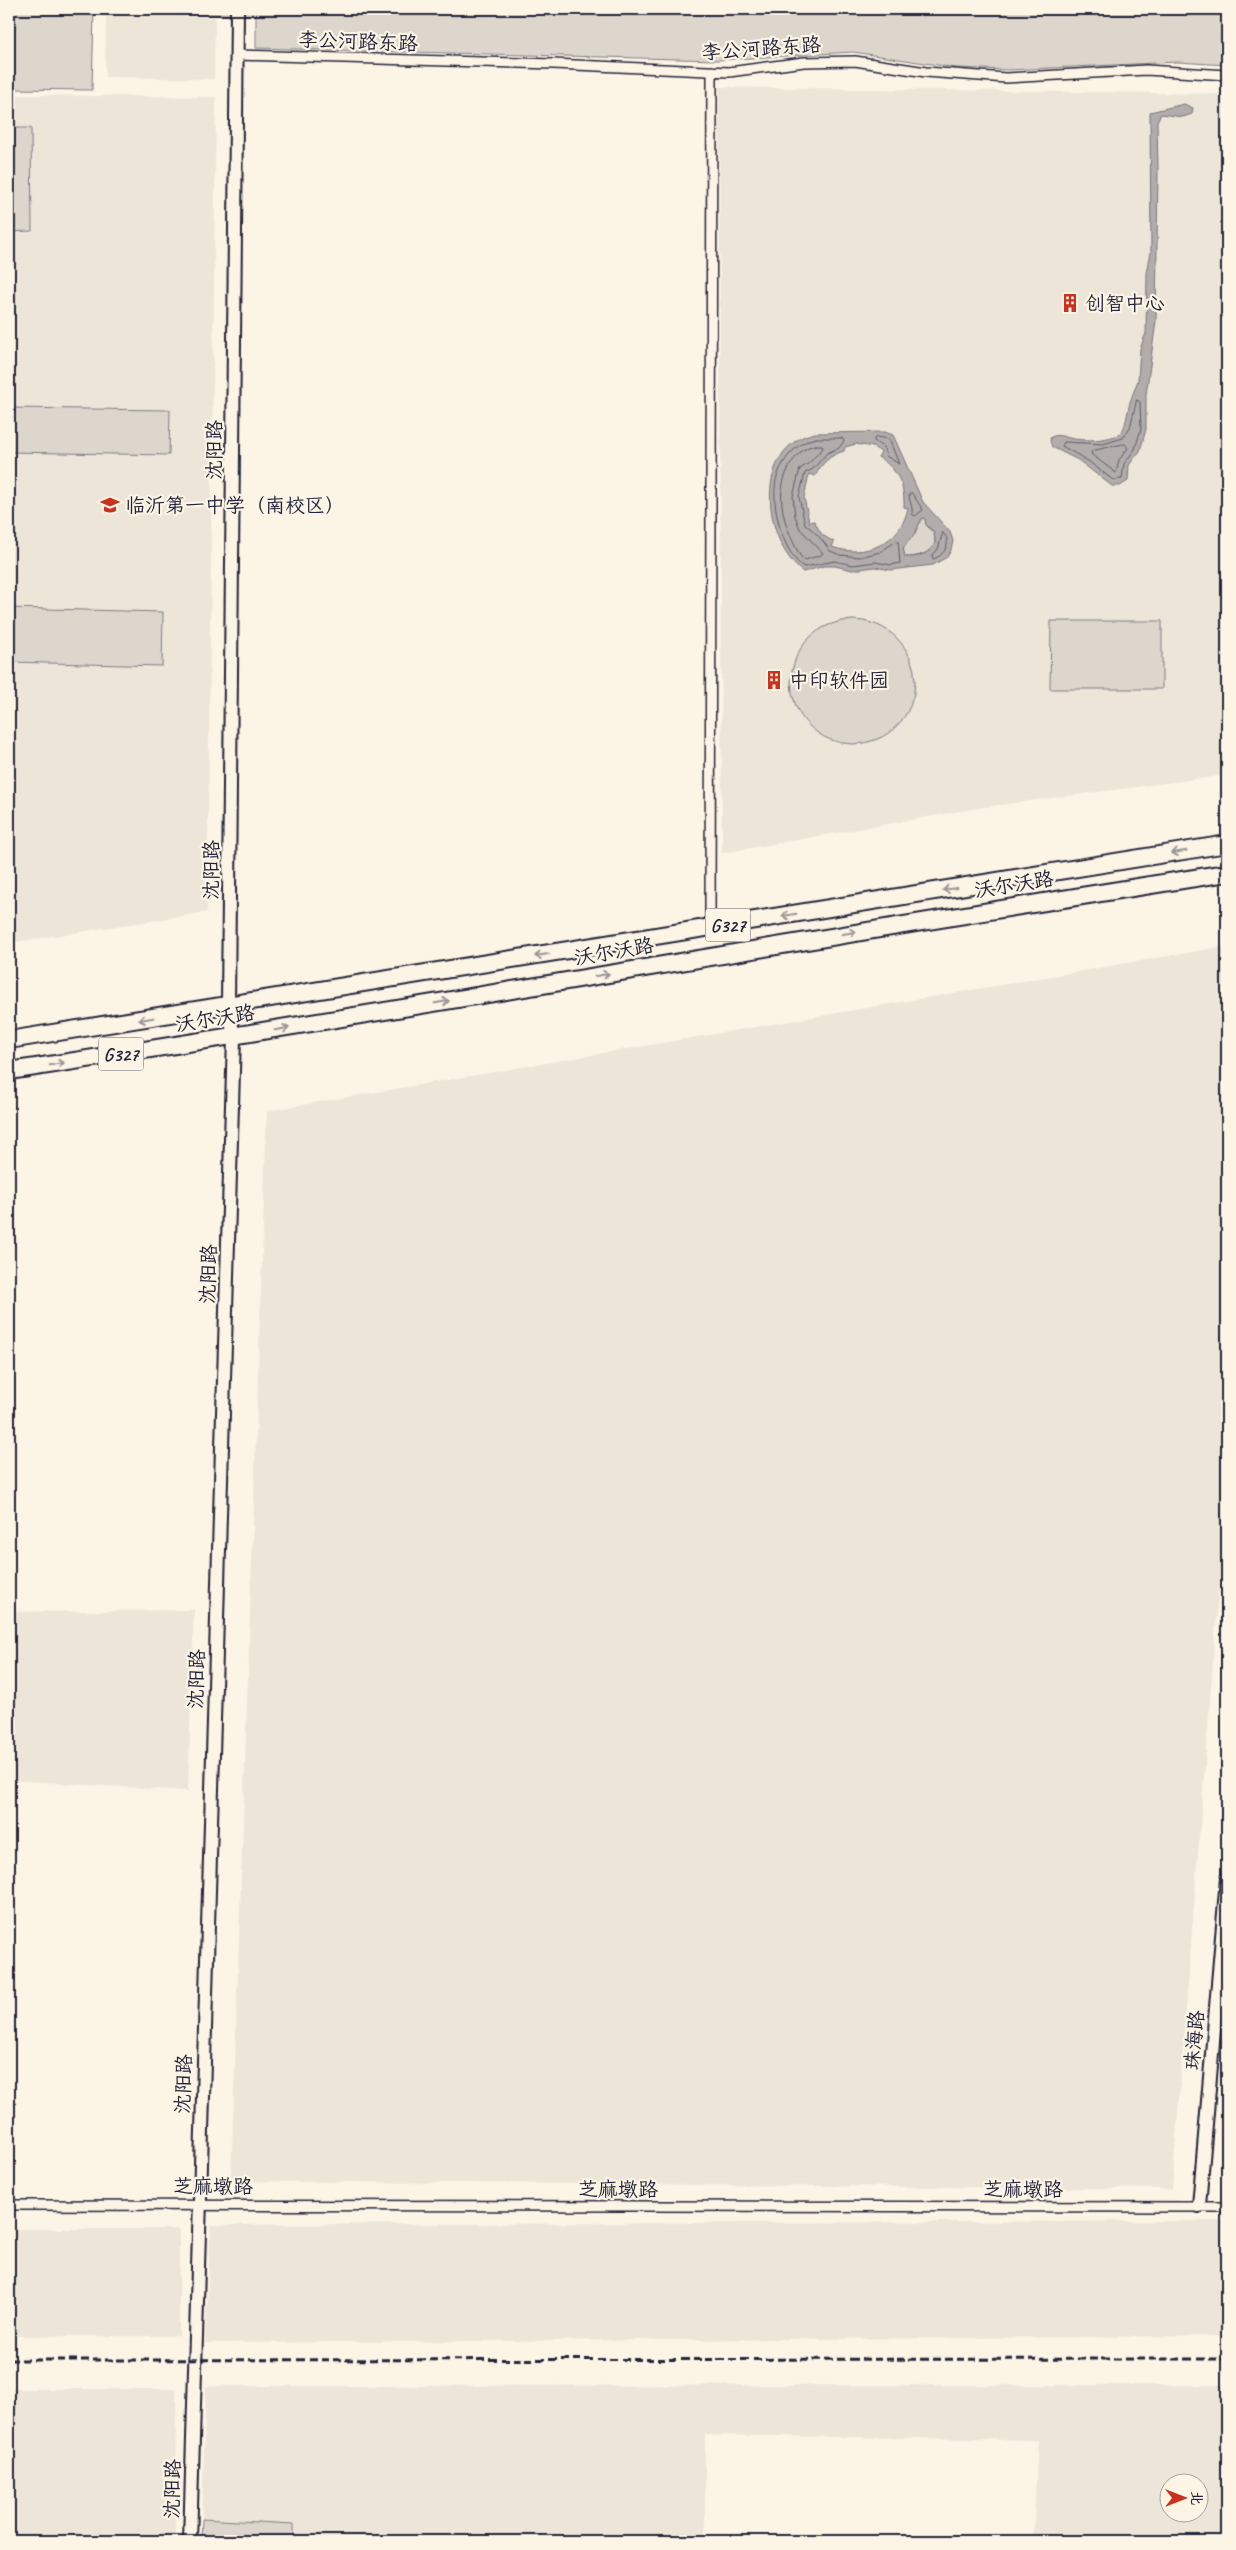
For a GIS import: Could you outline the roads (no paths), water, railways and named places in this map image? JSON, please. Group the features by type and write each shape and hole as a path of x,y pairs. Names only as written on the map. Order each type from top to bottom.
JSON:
{"highway":[{"name":"沃尔沃路","path":"9,1040 1227,844"},
{"name":"沃尔沃路","path":"9,1071 234,1037 915,921 1227,872"}],"street":[{"name":"沈阳路","path":"190,2541 234,1037 228,1006 237,9"},
{"name":"李公河路东路","path":"236,55 553,64 729,72 804,62 854,61 926,72 1006,78 1146,70 1227,75"},
{"path":"710,928 712,71"},
{"name":"珠海路","path":"1199,2206 1227,1878"},
{"name":"芝麻墩路","path":"9,2205 1227,2207"}],"water":[{"path":"1184,104 1193,108 1192,114 1183,117 1161,114 1157,121 1156,321 1146,395 1146,429 1140,451 1129,465 1128,481 1120,486 1112,486 1078,460 1052,447 1050,440 1051,437 1057,435 1086,440 1110,438 1121,434 1125,425 1130,402 1138,380 1140,349 1146,333 1147,273 1151,252 1150,112"},
{"path":"885,432 893,435 923,502 950,532 953,541 947,557 933,565 891,570 875,567 852,570 835,566 824,566 803,572 789,558 779,539 772,518 770,496 773,475 781,456 795,441 815,433","holes":["856,444 873,447 881,452 878,457 885,461 899,478 903,491 904,507 908,508 898,531 890,539 880,545 857,551 832,547 834,542 822,535 814,521 809,522 804,497 809,474 815,476 831,457 844,451 845,447","922,518 925,519 926,525 934,532 935,543 930,550 923,554 905,557 903,548 915,533"]}],"railway":[{"path":"9,2360 1227,2359"}],"place":[{"name":"创智中心","path":"1070,303"},
{"name":"临沂第一中学（南校区）","path":"110,505"},
{"name":"中印软件园","path":"774,680"}]}
